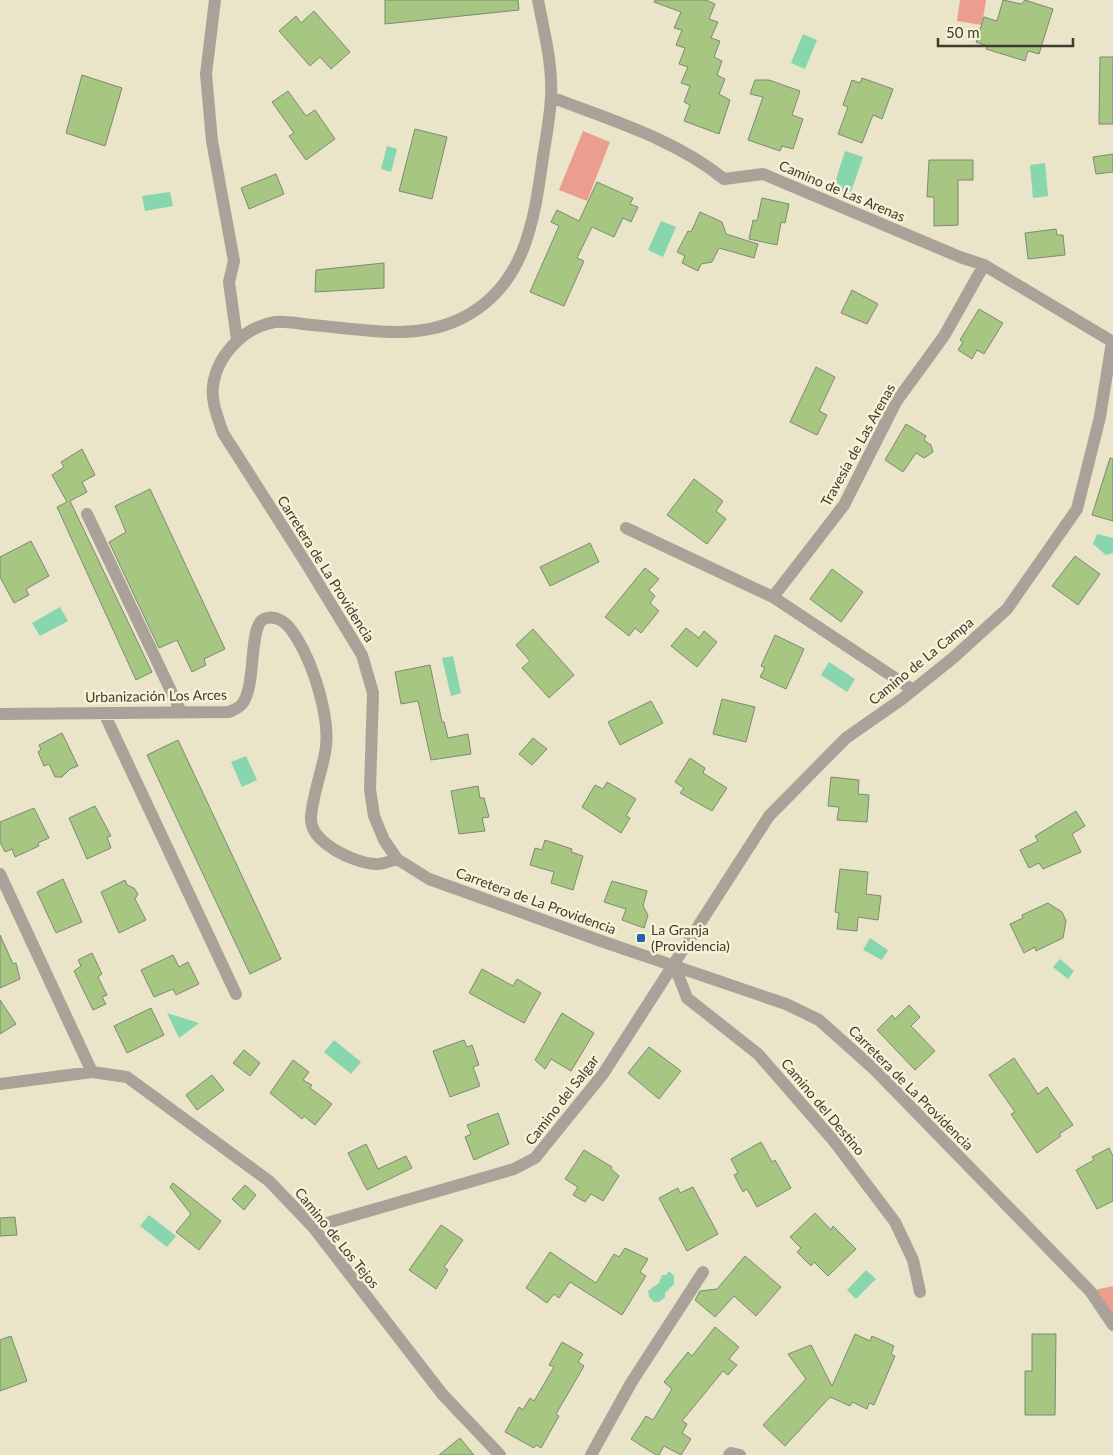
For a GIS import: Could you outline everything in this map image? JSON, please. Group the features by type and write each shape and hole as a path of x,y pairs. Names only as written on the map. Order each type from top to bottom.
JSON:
{"street":[{"path":"214,0 206,74 212,141 234,261 229,282 237,340"},
{"name":"Carretera de La Providencia","path":"538,0 548,51 551,97 537,202 530,233 514,269 505,283 487,300 458,320 429,330 393,333 276,322 255,328 237,340 220,364 213,386 215,411 224,433 306,562 362,655 373,693 370,789 374,816 384,840 397,859 429,879 786,1004 819,1020 875,1070 1090,1291 1113,1325"},
{"name":"Camino de Las Arenas","path":"551,97 667,145 702,162 724,179 764,174 960,257 984,265 1112,342"},
{"name":"Travesía de Las Arenas","path":"773,597 844,505 896,402 944,336 984,265"},
{"name":"Camino de La Campa","path":"674,964 769,816 846,738 913,690 953,658 1007,609 1078,509 1100,417 1112,342"},
{"path":"87,514 181,712"},
{"path":"626,528 773,597 913,690"},
{"name":"Urbanización Los Arces","path":"0,714 229,712 242,705 251,681 256,626 263,619 274,617 283,621 299,643 318,683 324,718 326,750 310,819 313,830 338,852 359,862 377,865 397,859"},
{"path":"104,713 236,994"},
{"path":"0,874 92,1072"},
{"name":"Camino del Salgar","path":"313,1227 514,1169 535,1158 603,1074 674,964"},
{"name":"Camino del Destino","path":"674,964 687,998 758,1054 833,1140 895,1222 913,1260 920,1292"},
{"name":"Camino de Los Tejos","path":"0,1084 92,1072 127,1077 269,1181 313,1227 442,1395 500,1455"},
{"path":"591,1455 631,1383 703,1272"},
{"path":"729,1455 731,1453 740,1455"}],"shaded area":[{"path":"960,0 986,0 982,25 957,21"},
{"path":"803,34 817,40 805,69 791,63"},
{"path":"583,131 610,142 587,201 559,190"},
{"path":"387,146 397,149 391,172 381,169"},
{"path":"845,151 863,157 850,195 833,189"},
{"path":"1045,163 1048,196 1033,198 1030,165"},
{"path":"170,192 173,206 145,211 142,196"},
{"path":"661,221 676,227 663,257 648,250"},
{"path":"1097,534 1113,538 1113,553 1106,555 1093,544"},
{"path":"60,607 68,621 40,636 32,623"},
{"path":"453,656 461,693 451,696 442,658"},
{"path":"829,662 855,679 847,692 821,675"},
{"path":"246,756 257,780 242,787 231,762"},
{"path":"870,938 888,950 882,960 863,950"},
{"path":"1060,959 1074,971 1068,979 1053,967"},
{"path":"167,1013 199,1023 179,1038"},
{"path":"334,1040 361,1062 351,1074 324,1052"},
{"path":"149,1215 176,1236 167,1247 140,1226"},
{"path":"866,1270 876,1279 856,1299 847,1290"},
{"path":"669,1271 674,1276 674,1284 665,1293 665,1297 659,1302 654,1302 649,1297 648,1291 659,1283 662,1275 666,1275"},
{"path":"1113,1286 1113,1325 1090,1291"}],"building":[{"path":"385,0 518,0 519,10 385,24"},
{"path":"655,0 706,0 715,4 709,19 718,22 711,38 720,41 714,57 722,61 717,75 725,79 719,94 730,100 719,134 684,121 690,105 684,102 690,86 681,83 688,67 679,64 685,48 676,45 682,30 674,28 681,12 654,2"},
{"path":"1003,0 1021,4 1025,0 1053,9 1039,54 1028,51 1025,61 986,49 987,46 976,42 984,17 997,21"},
{"path":"314,11 350,52 331,69 320,57 310,66 279,31 296,16 301,23"},
{"path":"1100,57 1113,57 1113,124 1099,124"},
{"path":"82,75 122,88 105,146 66,133"},
{"path":"862,78 893,89 882,119 873,115 862,143 838,134 848,107 843,105 852,80 860,83"},
{"path":"755,80 769,80 800,91 792,115 803,119 793,149 782,146 780,151 748,140 763,97 750,94"},
{"path":"288,91 306,116 315,110 335,139 306,160 289,136 294,133 272,102"},
{"path":"415,129 447,137 432,199 399,191"},
{"path":"1113,154 1113,172 1096,174 1093,157"},
{"path":"929,160 973,160 973,180 958,180 958,225 934,226 934,197 927,197"},
{"path":"276,174 284,194 249,209 241,188"},
{"path":"597,182 633,198 630,204 638,207 631,222 623,218 614,237 592,227 577,258 584,261 564,306 530,292 559,226 551,222 557,210 579,221"},
{"path":"762,198 789,204 785,223 781,222 777,245 749,239 753,220 757,221"},
{"path":"700,212 722,222 726,234 758,244 754,258 719,248 712,262 701,264 698,271 682,263 685,256 677,252 688,231 691,232"},
{"path":"1056,229 1057,235 1063,235 1065,255 1028,259 1025,233"},
{"path":"384,263 384,288 315,292 316,270"},
{"path":"852,290 878,304 867,324 841,313"},
{"path":"979,309 1003,323 984,354 977,350 972,359 958,350 963,342 960,340"},
{"path":"816,367 835,377 819,411 827,415 817,435 790,422"},
{"path":"906,424 926,436 924,440 931,445 933,452 924,458 916,453 903,472 885,460"},
{"path":"82,449 95,475 82,482 87,492 70,501 152,672 136,680 57,507 67,502 52,475 64,467 61,462"},
{"path":"1110,458 1113,459 1113,521 1092,515"},
{"path":"694,479 723,501 716,511 726,519 707,544 667,515"},
{"path":"150,489 225,649 204,659 206,665 192,672 177,640 159,648 109,542 126,532 115,506"},
{"path":"31,541 49,576 26,589 29,595 14,603 0,577 0,557"},
{"path":"590,543 599,562 550,586 540,567"},
{"path":"1075,556 1100,574 1078,605 1052,586"},
{"path":"645,568 659,579 649,590 655,596 650,603 659,611 641,633 635,628 629,636 605,617"},
{"path":"832,569 863,592 841,622 810,599"},
{"path":"686,628 699,638 704,631 717,642 697,667 671,646"},
{"path":"533,629 574,675 549,698 522,668 530,661 516,645"},
{"path":"775,635 804,649 786,689 760,677 765,668 761,666"},
{"path":"430,665 442,722 444,722 448,738 468,734 471,754 431,760 418,701 401,704 395,672"},
{"path":"722,699 755,707 746,742 713,734"},
{"path":"651,701 663,723 620,745 608,722"},
{"path":"62,733 78,766 70,769 62,777 55,777 49,764 44,766 38,752 41,749 39,745"},
{"path":"533,738 547,749 532,765 519,754"},
{"path":"178,740 281,959 250,974 147,755"},
{"path":"690,758 705,768 703,773 727,788 712,811 680,793 684,788 675,782"},
{"path":"831,777 859,780 858,794 869,795 867,822 837,820 839,807 828,806"},
{"path":"607,782 636,799 626,816 630,818 621,833 582,807 595,785 603,789"},
{"path":"478,786 480,798 484,798 489,817 482,818 485,831 459,834 451,791"},
{"path":"95,806 111,836 107,837 111,848 87,859 69,818"},
{"path":"34,808 49,838 38,843 39,846 15,857 12,849 5,852 0,842 0,822"},
{"path":"1076,811 1085,826 1072,834 1081,852 1043,869 1039,863 1029,868 1020,850 1038,841 1035,836"},
{"path":"545,840 572,849 571,852 583,856 573,890 551,883 554,872 530,865 535,848 542,850"},
{"path":"840,869 868,872 866,894 881,896 878,920 858,917 857,931 837,929 839,913 835,912"},
{"path":"63,879 82,922 56,933 37,892"},
{"path":"125,880 127,885 134,888 138,894 135,899 146,920 119,933 101,892"},
{"path":"612,881 647,891 643,906 648,915 644,928 622,920 626,909 604,902"},
{"path":"1048,903 1062,912 1066,921 1063,938 1036,951 1035,947 1024,953 1010,924 1023,918 1022,915"},
{"path":"0,935 13,964 16,963 20,979 0,988"},
{"path":"92,953 102,974 98,977 107,995 102,997 106,1004 93,1010 74,971 81,966 78,960"},
{"path":"173,955 179,967 188,962 199,984 176,995 173,989 154,997 141,970"},
{"path":"482,969 513,986 517,979 541,993 524,1023 469,993"},
{"path":"0,1000 16,1024 0,1034"},
{"path":"909,1005 920,1017 911,1026 935,1051 915,1070 877,1030 892,1015 895,1019"},
{"path":"151,1008 164,1035 127,1053 114,1026"},
{"path":"562,1013 594,1033 571,1071 551,1059 545,1069 535,1060"},
{"path":"464,1040 467,1047 472,1045 479,1065 473,1067 480,1086 450,1097 433,1051"},
{"path":"649,1047 681,1071 659,1099 628,1073"},
{"path":"244,1050 260,1063 250,1076 233,1063"},
{"path":"1014,1058 1038,1094 1047,1087 1073,1125 1037,1153 1011,1114 1015,1112 989,1075"},
{"path":"293,1060 309,1072 303,1080 312,1085 310,1088 332,1104 315,1125 304,1116 302,1119 270,1093"},
{"path":"212,1075 224,1090 197,1110 186,1095"},
{"path":"498,1113 509,1144 474,1160 465,1137 471,1134 467,1125"},
{"path":"761,1142 772,1162 775,1160 791,1188 757,1207 747,1189 743,1192 734,1175 738,1173 731,1159"},
{"path":"366,1144 378,1169 406,1156 412,1168 367,1190 348,1153"},
{"path":"1109,1148 1113,1156 1113,1201 1097,1209 1076,1170 1094,1160 1092,1157"},
{"path":"584,1150 612,1167 611,1169 619,1176 603,1201 591,1194 585,1202 573,1195 578,1187 565,1179"},
{"path":"173,1183 221,1221 199,1250 176,1232 191,1214 170,1187"},
{"path":"245,1185 256,1195 244,1210 232,1199"},
{"path":"693,1187 718,1234 687,1251 659,1198 678,1188 680,1193"},
{"path":"815,1213 831,1230 833,1226 856,1249 828,1276 814,1262 811,1266 797,1252 801,1248 790,1237"},
{"path":"15,1217 17,1235 0,1236 0,1218"},
{"path":"441,1225 463,1240 444,1267 448,1270 436,1289 409,1270"},
{"path":"625,1248 648,1259 640,1272 646,1276 622,1315 570,1282 559,1298 554,1294 547,1303 526,1288 550,1252 596,1283 614,1254 619,1257"},
{"path":"745,1256 781,1287 756,1316 734,1296 715,1317 695,1300 700,1291 717,1289"},
{"path":"715,1327 739,1347 729,1359 737,1365 728,1375 723,1371 682,1421 687,1424 682,1433 691,1439 681,1455 664,1446 659,1455 656,1455 631,1439 646,1416 653,1420 672,1389 664,1382 688,1352 692,1356"},
{"path":"855,1334 870,1341 872,1336 894,1346 891,1354 895,1356 874,1405 869,1403 867,1409 852,1402 850,1406 830,1397 785,1446 763,1425 806,1379 788,1354 811,1345 832,1386"},
{"path":"1032,1334 1056,1334 1055,1415 1025,1415 1025,1371 1032,1371"},
{"path":"11,1336 27,1381 0,1391 0,1340"},
{"path":"562,1342 583,1354 578,1362 584,1366 556,1414 559,1416 541,1448 536,1445 534,1448 505,1432 519,1407 523,1410 530,1398 534,1401 554,1367 549,1365"},
{"path":"460,1438 474,1455 439,1455"}],"place":[{"name":"La Granja (Providencia)","path":"641,938"}]}
